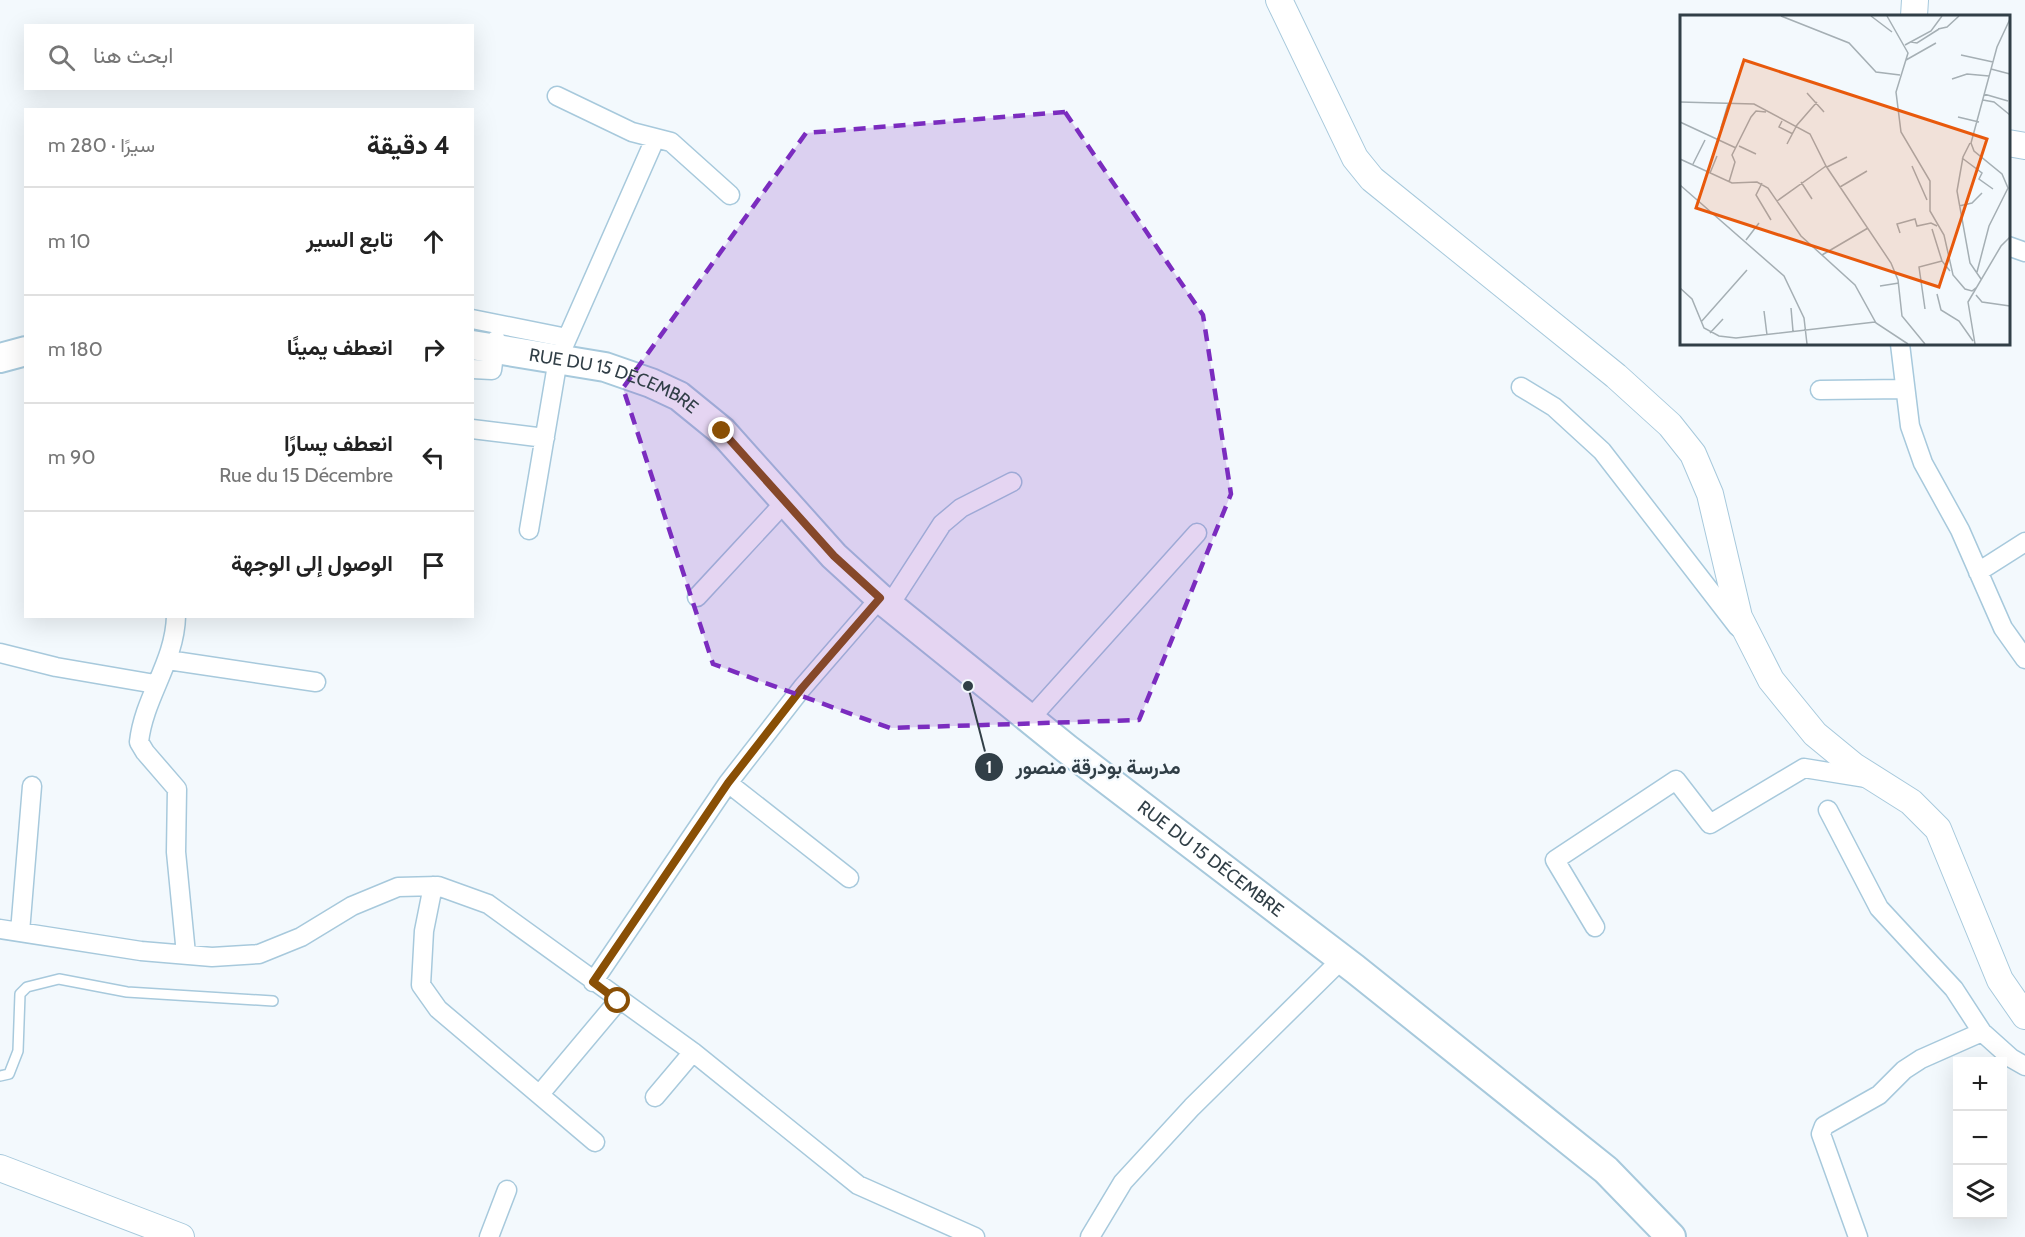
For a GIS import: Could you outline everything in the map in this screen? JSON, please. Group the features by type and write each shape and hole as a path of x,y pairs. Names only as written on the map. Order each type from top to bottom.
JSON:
{"main road":[{"name":"RUE DU 15 DÉCEMBRE","path":"489,338 562,348 679,396 722,431 834,556 884,602 1029,720 1342,959 1606,1170 1671,1237"},
{"path":"0,358 24,352"}],"street":[{"path":"1279,0 1351,150 1372,179 1616,376 1670,425 1693,454 1710,494 1739,617 1771,680 1815,734 1854,766 1911,802 1938,829 2000,980 2025,1016"},
{"path":"1914,15 1915,0"},
{"path":"557,96 632,132 671,142 730,195"},
{"path":"529,530 562,348 655,139"},
{"path":"2010,143 2025,146"},
{"path":"2010,247 2025,252"},
{"path":"474,321 489,338 492,370 474,369"},
{"path":"1900,345 1910,426 1923,463 1960,530 2003,628 2025,659"},
{"path":"1521,387 1554,407 1602,451 1756,651"},
{"path":"1820,390 1905,389"},
{"path":"474,429 545,438"},
{"path":"593,982 728,783 802,688 884,602 942,524 961,508 1012,482"},
{"path":"697,597 785,502"},
{"path":"1029,720 1197,532"},
{"path":"1978,572 2025,542"},
{"path":"176,618 168,660 155,684 139,742 177,789 176,852 186,954"},
{"path":"0,652 56,667 155,684"},
{"path":"168,660 316,682"},
{"path":"1595,927 1555,860 1676,780 1710,824 1804,768 1875,780"},
{"path":"728,783 849,878"},
{"path":"20,932 32,786"},
{"path":"1828,810 1879,908 1954,989 1982,1032 2011,1058 2025,1066"},
{"path":"433,886 424,931 421,985 438,1009 595,1142"},
{"path":"0,929 141,951 212,957 259,954 301,937 352,906 398,887 433,886 488,904 618,1001 693,1052 858,1185 975,1237"},
{"path":"1090,1237 1123,1182 1200,1099 1342,959"},
{"path":"540,1094 618,1001"},
{"path":"1858,1237 1821,1134 1824,1126 1879,1095 1904,1070 1921,1059 1982,1032"},
{"path":"655,1098 693,1052"},
{"path":"0,1168 181,1237"},
{"path":"489,1237 507,1190"}],"lane":[{"path":"0,1076 9,1074 18,1051 20,994 27,987 43,981 59,979 127,992 273,1001"}],"highlighted area":[{"path":"1065,112 1203,315 1231,494 1139,720 890,728 713,664 623,388 806,133"}],"place":[{"name":"مدرسة بودرقة منصور","path":"968,686"}],"route":[{"path":"618,1001 593,982 728,783 802,688 880,598 834,556 722,431"}]}
